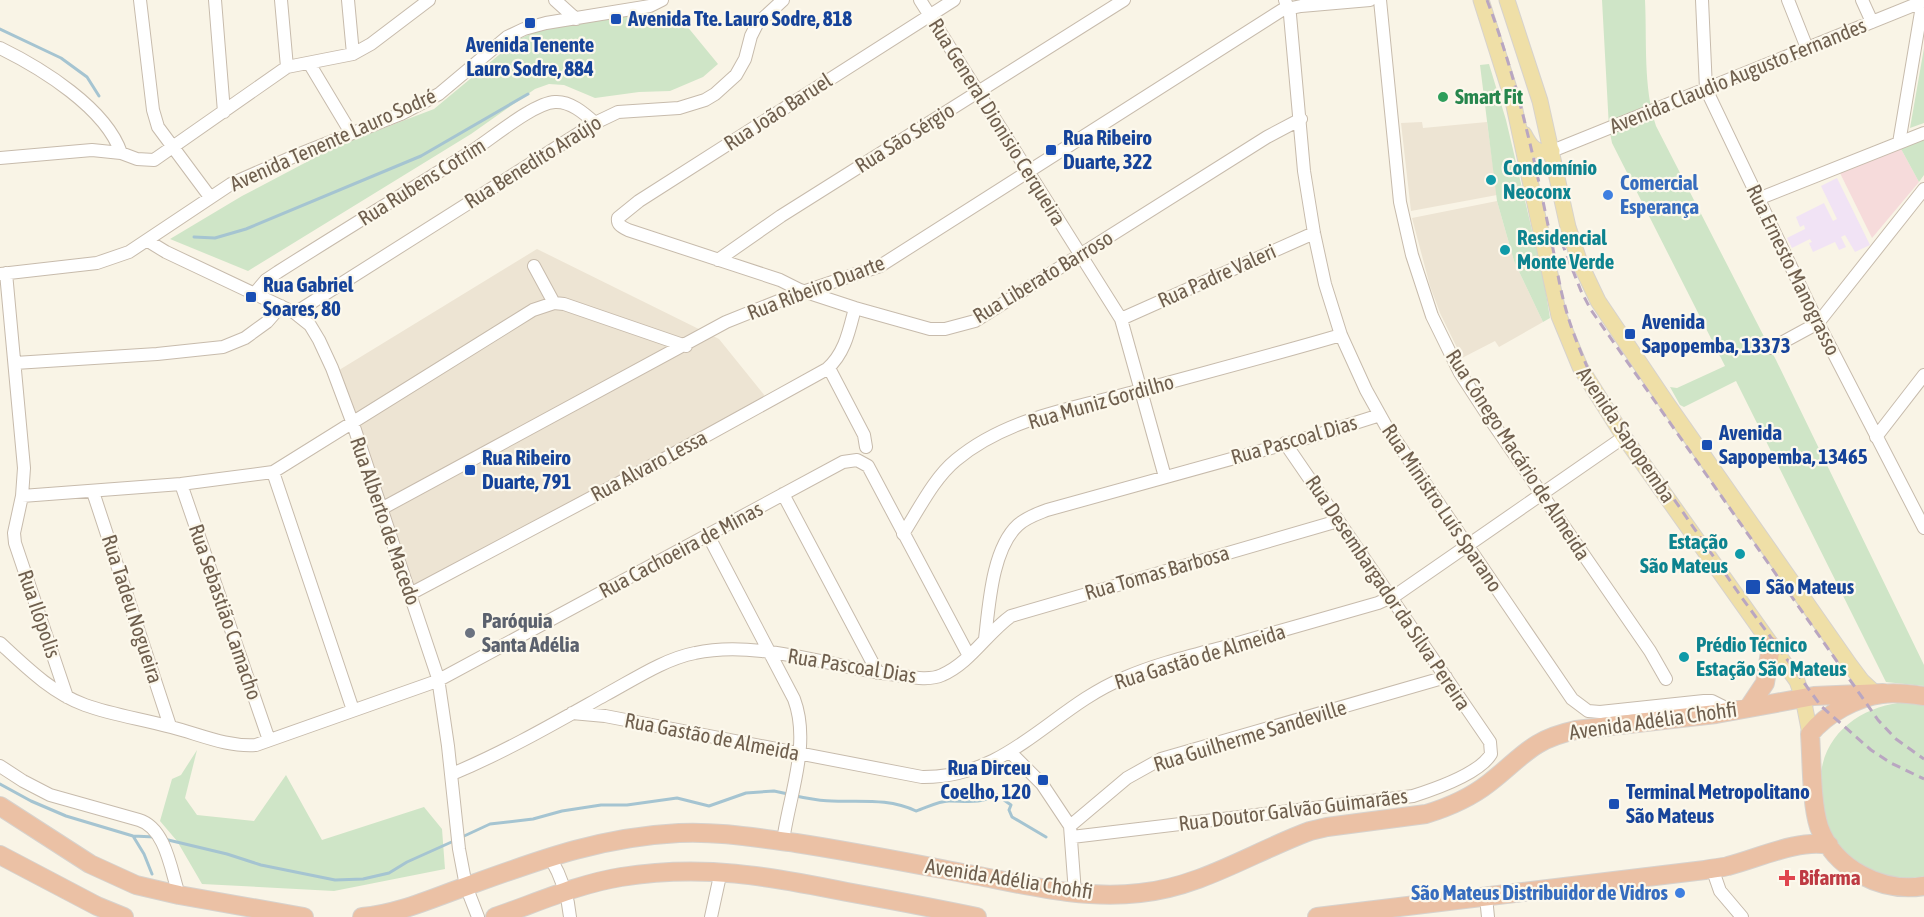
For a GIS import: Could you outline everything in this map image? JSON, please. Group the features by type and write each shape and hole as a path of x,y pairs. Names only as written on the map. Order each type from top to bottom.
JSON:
{"highway":[{"path":"1741,709 1765,683 1771,646"},
{"name":"Avenida Adélia Chohfi","path":"362,917 394,911 550,856 600,842 680,833 738,835 859,853 1060,892 1112,896 1162,890 1213,874 1310,831 1414,816 1464,800 1490,783 1522,753 1541,741 1560,734 1830,694 1879,693 1924,696"},
{"path":"1879,693 1839,711 1810,734 1819,826 1829,845 1851,868 1865,877 1896,887 1923,887"},
{"path":"0,806 90,864 136,885 304,917"},
{"path":"1317,917 1712,868 1813,843 1829,845"},
{"path":"0,855 97,906 124,917"},
{"name":"Avenida Adélia Chohfi","path":"495,917 566,892 620,877 680,871 721,871 773,877 977,917"}],"main road":[{"name":"Avenida Sapopemba","path":"1481,0 1514,108 1559,316 1580,367 1624,437 1797,681 1810,734"},
{"path":"1496,0 1511,19 1521,43"},
{"path":"1507,0 1540,101 1568,227 1590,286 1608,318 1850,665 1863,681 1879,693"},
{"path":"1514,108 1524,134 1533,148 1543,153 1552,151"}],"street":[{"path":"140,0 153,110 158,127 210,197"},
{"path":"215,0 224,112"},
{"path":"281,0 287,67"},
{"path":"348,0 353,54"},
{"path":"0,159 92,150 154,160 287,67 353,54 371,44 416,4 429,0"},
{"path":"555,0 576,19"},
{"name":"Avenida Tenente Lauro Sodré","path":"3,273 97,263 129,252 210,197 252,173 401,114 428,101 440,94 507,38 535,26 650,6 662,0"},
{"name":"Rua Benedito Araújo","path":"295,313 594,123 618,112 679,108 705,100 715,94 736,75 745,59 757,24 783,0"},
{"name":"Rua General Dionisio Cerqueira","path":"920,0 1121,319 1165,477"},
{"name":"Rua João Baruel","path":"628,230 621,227 617,222 618,218 639,201 954,0"},
{"name":"Rua São Sérgio","path":"718,260 791,209 1124,0"},
{"name":"Rua Ribeiro Duarte","path":"381,509 686,346 726,322 791,296 880,266 1282,10 1287,4 1301,6 1370,0"},
{"name":"Rua Cônego Macário de Almeida","path":"1380,0 1400,202 1412,255 1432,316 1460,373 1650,651 1666,679"},
{"name":"Rua Ernesto Manograsso","path":"1702,0 1706,89 1818,323 1924,528"},
{"path":"1788,0 1807,48"},
{"path":"1862,0 1872,22"},
{"path":"1899,143 1923,2"},
{"name":"Avenida Claudio Augusto Fernandes","path":"1552,151 1923,2"},
{"name":"Rua Ministro Luís Sparano","path":"1287,4 1301,119 1304,171 1324,284 1341,335 1380,415 1572,699 1587,711 1624,710 1704,701 1741,709"},
{"path":"0,48 64,87 108,128 121,153"},
{"path":"309,63 351,133"},
{"name":"Rua Rubens Cotrim","path":"254,294 266,280 278,272 470,153 538,107 546,103 564,102 576,108 594,123"},
{"name":"Rua Liberato Barroso","path":"628,230 780,280 855,308 930,329 960,326 975,321 1267,137 1301,119"},
{"path":"1758,199 1924,133"},
{"path":"1772,348 1818,323 1924,189"},
{"name":"Rua Padre Valeri","path":"1121,319 1314,233"},
{"name":"Rua Alberto de Macedo","path":"148,241 166,252 295,313 310,325 319,340 352,424 438,680 452,774 459,849 466,886 478,917"},
{"path":"534,266 554,303"},
{"name":"Rua Ilópolis","path":"3,273 15,363 24,468 22,496 15,522 15,543 67,696"},
{"path":"22,496 181,484 273,472 532,310 554,303 564,304 686,346"},
{"path":"15,363 157,354 223,347 245,338 267,322 281,306"},
{"name":"Rua Alvaro Lessa","path":"410,594 674,454 829,368 843,349 855,308"},
{"name":"Rua Muniz Gordilho","path":"903,534 941,477 955,461 999,431 1051,414 1341,335"},
{"path":"829,368 864,435 866,447"},
{"path":"1876,437 1924,375"},
{"name":"Rua Pascoal Dias","path":"452,774 479,763 634,679 681,657 721,649 748,649 878,673 921,678 940,676 952,670 985,639 999,558 1010,535 1018,525 1029,518 1047,510 1380,415"},
{"name":"Rua Gastão de Almeida","path":"572,713 605,716 922,777 957,774 1010,752 1081,701 1123,678 1392,597 1624,437"},
{"name":"Rua Desembargador da Silva Pereira","path":"1285,443 1490,742"},
{"name":"Rua Cachoeira de Minas","path":"0,643 34,675 84,705 170,726 233,745 256,745 438,680 843,462 857,460 868,466 969,656"},
{"path":"273,472 353,710"},
{"name":"Rua Sebastião Camacho","path":"181,484 269,740"},
{"name":"Rua Tadeu Nogueira","path":"93,492 170,726"},
{"path":"783,494 878,673"},
{"name":"Rua Tomas Barbosa","path":"985,639 1011,616 1025,610 1338,521"},
{"path":"708,535 800,714 799,753 783,842"},
{"name":"Rua Guilherme Sandeville","path":"1071,832 1127,778 1161,759 1446,677"},
{"name":"Rua Doutor Galvão Guimarães","path":"1071,832 1413,796 1441,787 1484,762 1491,754 1490,742"},
{"path":"1010,752 1042,784 1071,832 1075,893"},
{"path":"0,766 50,795 152,825 163,846 179,895"},
{"path":"550,856 560,873 570,917"},
{"path":"1712,868 1720,891 1742,917"},
{"path":"711,917 721,871"},
{"path":"1486,897 1488,917"}],"shaded area":[{"path":"1422,122 1423,128 1487,122 1497,195 1411,211 1401,123"},
{"path":"1900,147 1919,182 1872,238 1839,171"},
{"path":"1837,178 1870,245 1855,252 1845,235 1841,237 1846,247 1839,250 1835,242 1813,252 1809,243 1812,242 1810,239 1792,248 1787,238 1805,229 1804,225 1800,227 1796,217 1824,203 1833,221 1837,219 1821,186"},
{"path":"1497,201 1514,261 1543,322 1499,347 1495,341 1462,358 1440,313 1430,286 1412,218"},
{"path":"537,249 719,339 773,406 407,595 331,375"}],"green space":[{"path":"1602,0 1645,0 1647,80 1656,126 1776,360 1924,665 1924,686 1886,682 1736,381 1684,407 1680,405 1670,387 1677,388 1725,366 1612,143 1609,128"},
{"path":"625,12 677,14 718,64 703,77 670,91 639,92 595,98 564,85 549,84 535,89 471,134 248,271 170,239 242,196 337,146 434,109 518,39 562,22"},
{"path":"1924,48 1924,123 1910,128"},
{"path":"1489,64 1506,120 1544,281 1550,318 1543,322 1514,261 1497,201 1480,65"},
{"path":"1924,137 1924,175 1919,182 1900,147"},
{"path":"1906,702 1924,704 1924,876 1916,878 1882,875 1863,867 1846,855 1828,830 1819,790 1819,778 1826,753 1842,730 1865,713"},
{"path":"197,750 185,798 197,815 254,821 286,775 322,840 424,807 442,829 445,869 334,891 202,884 177,841 160,821 172,779 181,775"}],"waterway":[{"path":"0,29 61,58 87,77 99,96"},
{"path":"194,237 215,238 246,229 421,156 528,94"},
{"path":"0,784 66,816 133,836 155,837"},
{"path":"462,837 490,824 533,819 562,811 601,805 627,805 677,798 709,806 746,793 774,791 788,794"},
{"path":"795,796 827,801 885,802 916,811 941,802 979,801 997,795 1011,805 1009,810 1012,817 1046,837"},
{"path":"133,836 152,874"},
{"path":"164,839 227,854 261,865 335,880 363,879 389,873 407,862 456,840"}],"railway":[{"path":"1487,0 1523,114 1565,306 1594,383 1742,598 1821,706 1871,750 1891,763 1924,779"},
{"path":"1556,228 1591,310 1878,720 1896,739 1924,759"}],"place":[{"name":"Avenida Tte. Lauro Sodre, 818","path":"616,19"},
{"name":"Avenida Tenente Lauro Sodre, 884","path":"530,23"},
{"name":"Smart Fit","path":"1443,97"},
{"name":"Rua Ribeiro Duarte, 322","path":"1051,150"},
{"name":"Condomínio Neoconx","path":"1491,180"},
{"name":"Comercial Esperança","path":"1608,195"},
{"name":"Residencial Monte Verde","path":"1505,250"},
{"name":"Rua Gabriel Soares, 80","path":"251,297"},
{"name":"Avenida Sapopemba, 13373","path":"1630,334"},
{"name":"Avenida Sapopemba, 13465","path":"1707,445"},
{"name":"Rua Ribeiro Duarte, 791","path":"470,470"},
{"name":"Estação São Mateus","path":"1740,554"},
{"name":"São Mateus","path":"1753,587"},
{"name":"Paróquia Santa Adélia","path":"470,633"},
{"name":"Prédio Técnico Estação São Mateus","path":"1684,657"},
{"name":"Rua Dirceu Coelho, 120","path":"1043,780"},
{"name":"Terminal Metropolitano São Mateus","path":"1614,804"},
{"name":"Bifarma","path":"1787,878"},
{"name":"São Mateus Distribuidor de Vidros","path":"1680,893"}]}
